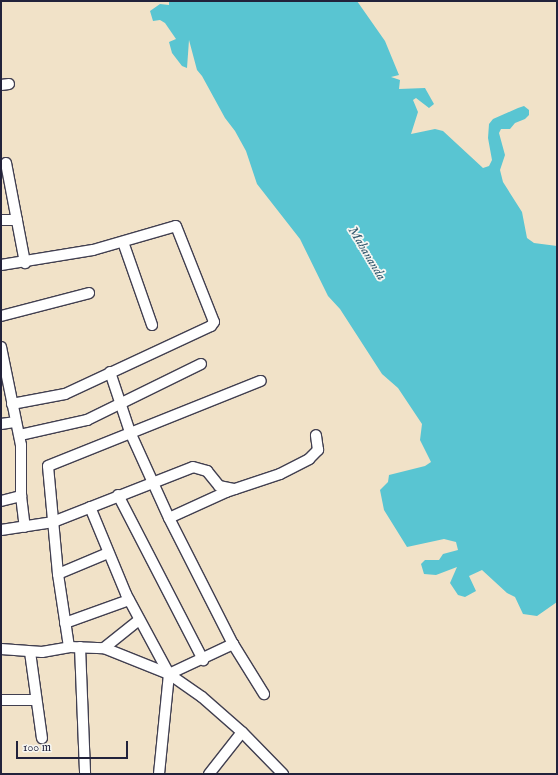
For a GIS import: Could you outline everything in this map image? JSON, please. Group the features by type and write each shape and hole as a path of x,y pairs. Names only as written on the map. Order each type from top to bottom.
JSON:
{"street":[{"path":"6,163 25,262"},
{"path":"1,220 17,220"},
{"path":"1,266 123,242 174,226 179,228 214,322 210,326 65,394 12,404"},
{"path":"123,242 152,325"},
{"path":"1,316 89,293"},
{"path":"1,347 9,376 12,404 20,435 21,496 25,526"},
{"path":"20,435 78,423 121,401 201,364"},
{"path":"110,372 121,401 130,432 168,518 233,644 264,694"},
{"path":"69,647 58,574 48,466 261,380"},
{"path":"1,424 16,422"},
{"path":"168,518 235,489 280,474 315,455 318,450 316,435"},
{"path":"1,530 53,522 118,495 198,467 207,471 218,486 235,489"},
{"path":"118,495 203,660"},
{"path":"1,501 21,496"},
{"path":"90,507 129,600 169,674 159,774"},
{"path":"58,574 108,553"},
{"path":"66,623 129,600"},
{"path":"104,648 140,620"},
{"path":"169,674 203,660 233,644"},
{"path":"80,646 85,774"},
{"path":"1,649 30,652 80,646 104,648 169,674 202,697 242,732 283,774"},
{"path":"30,652 42,738"},
{"path":"1,700 36,700"},
{"path":"209,774 242,732"}],"water":[{"name":"Mahananda","path":"169,1 357,1 385,41 399,75 391,77 400,80 399,89 425,88 434,104 429,108 416,98 413,100 418,112 411,134 435,129 443,131 483,168 489,166 492,160 488,138 489,124 493,119 518,108 524,106 529,110 529,115 525,119 515,123 510,129 501,129 499,133 505,155 500,170 503,182 522,212 527,238 534,243 557,246 557,602 537,616 523,614 515,597 507,593 482,570 469,576 476,591 465,597 458,595 450,583 457,567 436,575 424,574 421,564 425,560 439,560 443,554 458,550 456,542 444,539 407,547 384,510 380,490 388,482 389,475 425,466 431,462 420,440 422,424 398,388 382,374 340,309 328,296 300,239 257,184 246,151 197,70 189,40 187,68 182,66 172,53 169,42 176,39 165,23 160,20 153,21 150,11 160,4 169,5"}]}
